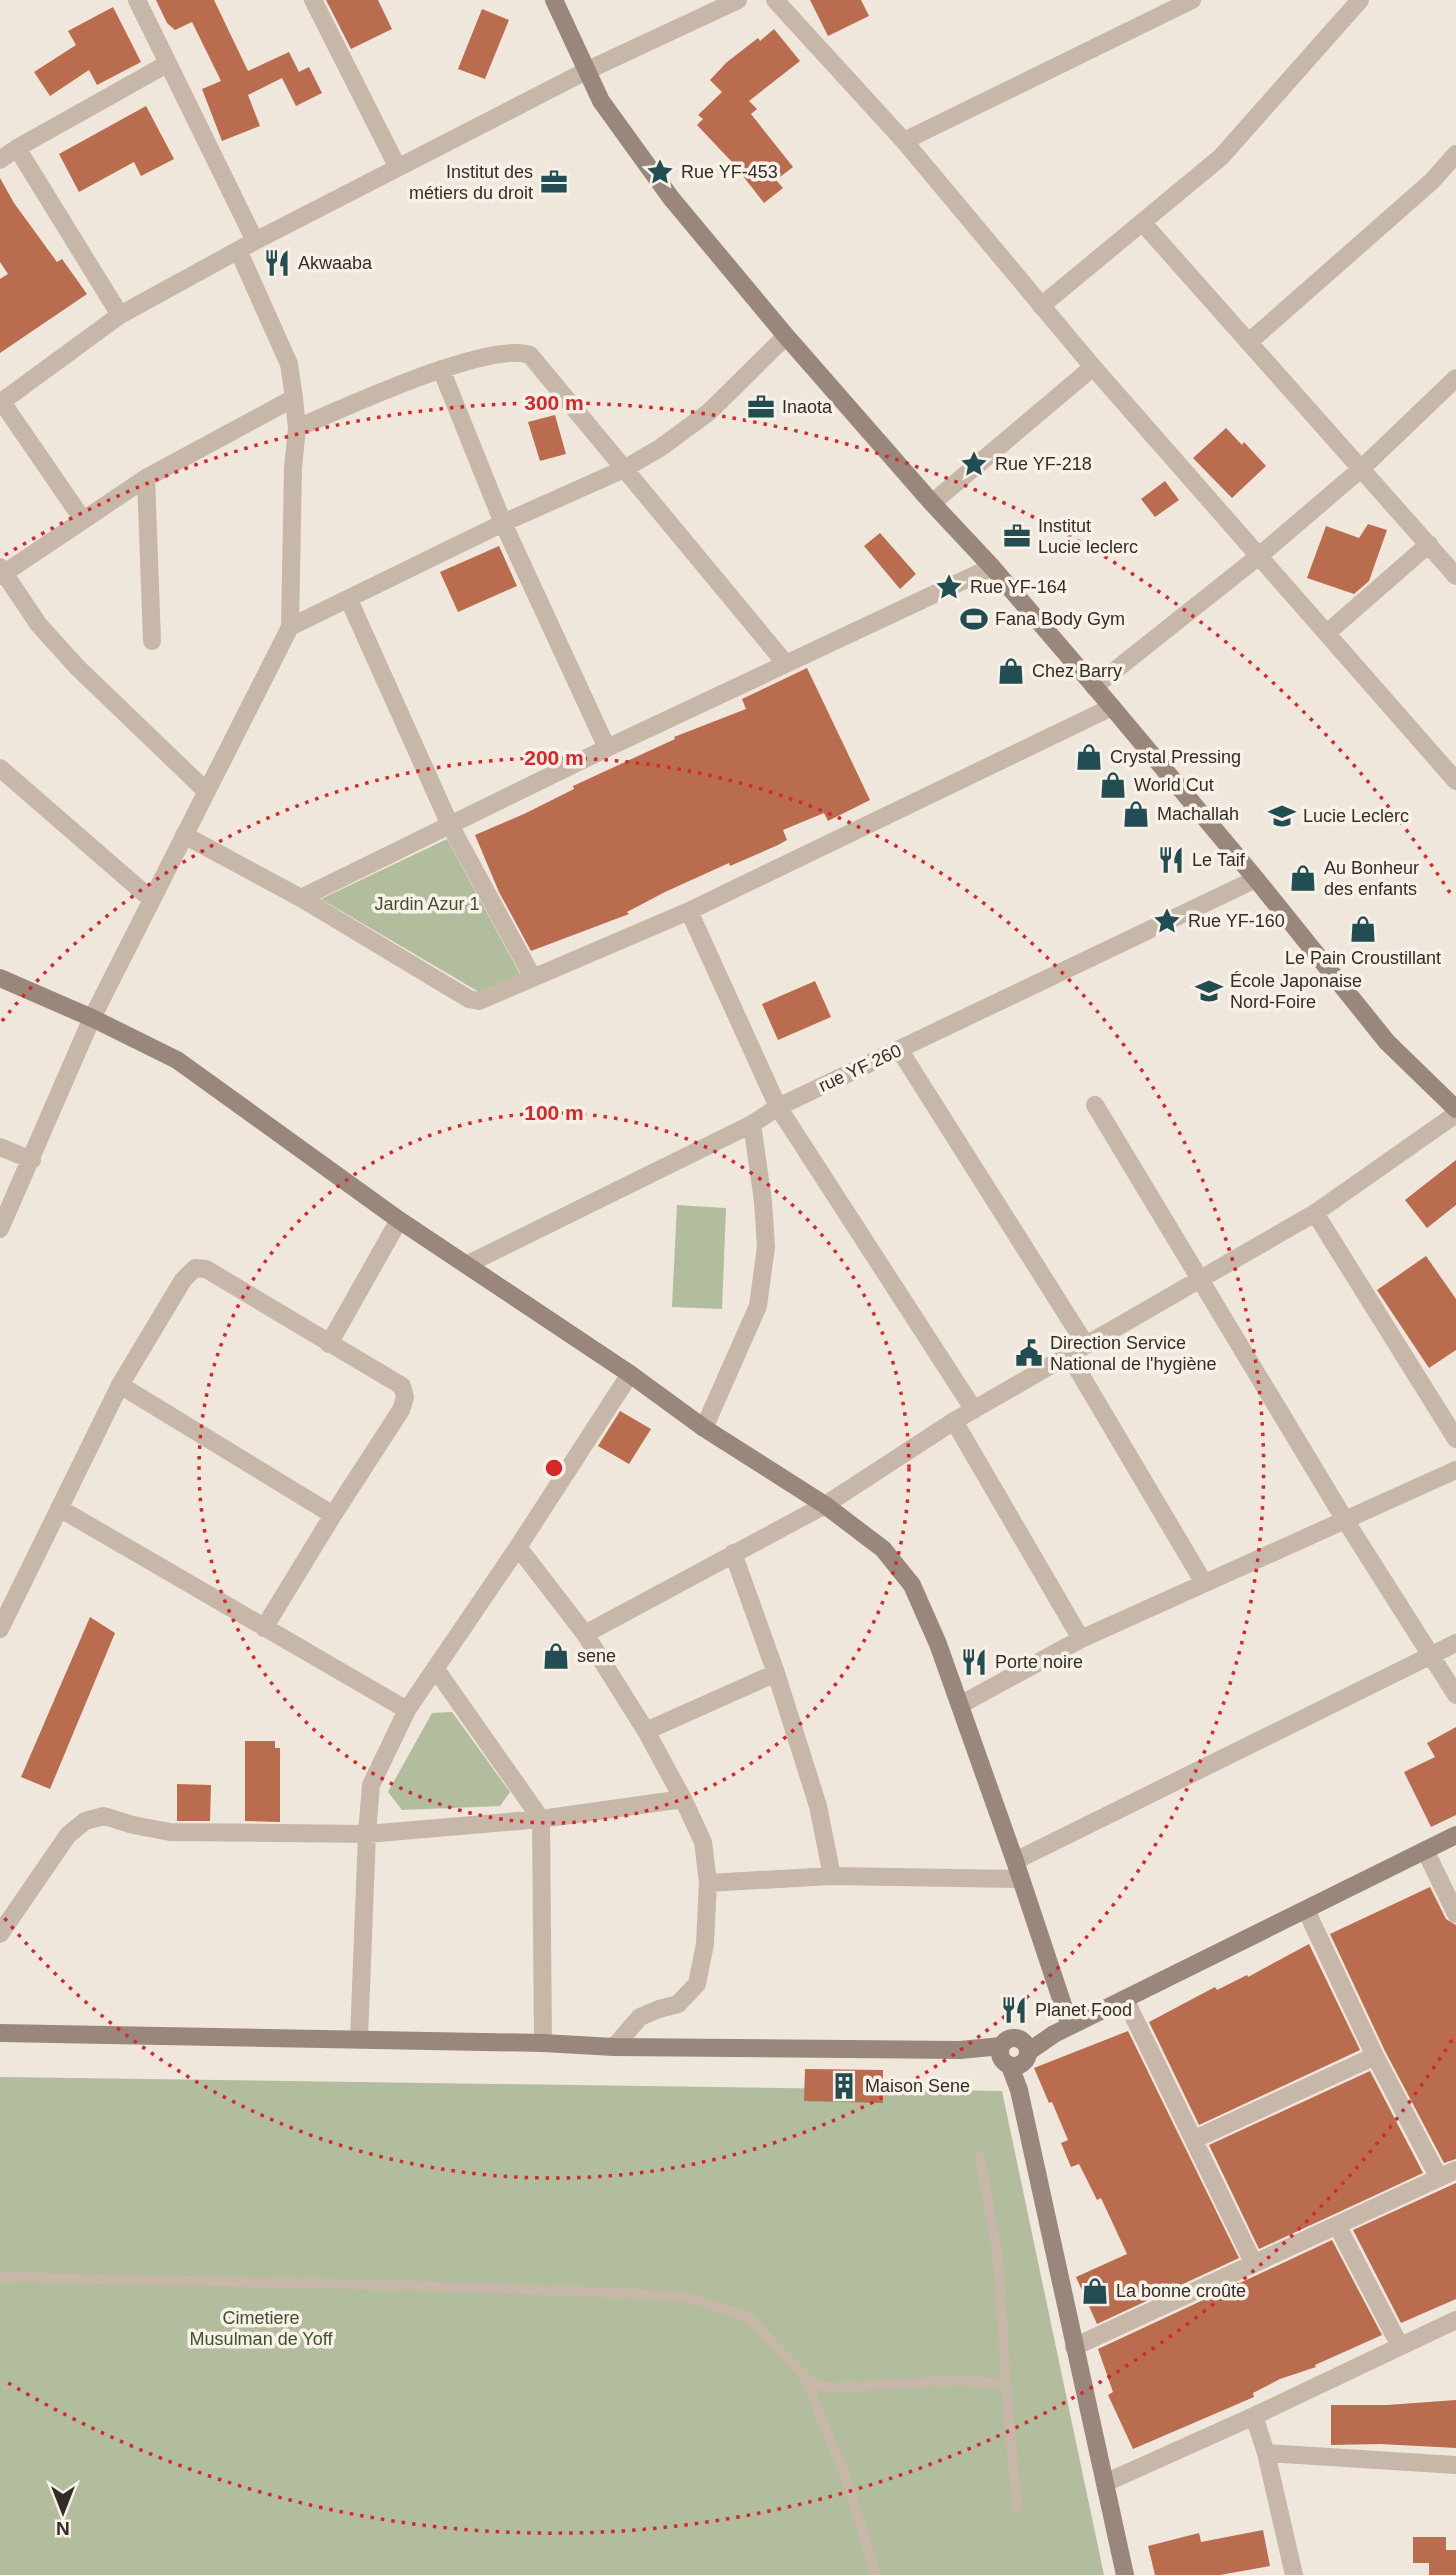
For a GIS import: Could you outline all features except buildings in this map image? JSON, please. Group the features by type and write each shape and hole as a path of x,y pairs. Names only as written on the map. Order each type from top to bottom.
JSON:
{"street":[{"path":"137,0 255,241"},
{"path":"313,0 397,166"},
{"path":"554,0 601,101 671,198 786,336 932,503 992,566 1112,707 1256,879 1387,1042 1456,1109"},
{"path":"83,520 1,402 120,315 255,241 586,71 738,0"},
{"path":"775,0 904,141 1093,368 1456,780"},
{"path":"904,141 1192,0"},
{"path":"1041,306 1221,157 1360,0"},
{"path":"0,160 167,64"},
{"path":"17,148 120,315"},
{"path":"1250,342 1432,181 1456,154"},
{"path":"1142,222 1456,576"},
{"path":"0,1229 92,1018 290,627 293,468 297,428 294,398 289,364 239,252"},
{"path":"290,627 503,523 624,469 660,448 709,412 786,336"},
{"path":"297,428 441,369 506,352 519,351 530,355 786,664"},
{"path":"932,503 1093,368"},
{"path":"441,369 503,523 607,748"},
{"path":"1094,687 1259,555 1362,468 1456,378"},
{"path":"206,791 77,667 39,625 1,571 146,478 294,398"},
{"path":"146,478 152,641"},
{"path":"1327,633 1429,544"},
{"path":"302,898 607,748 992,566"},
{"path":"349,600 450,825 533,978"},
{"path":"184,835 302,898 469,999 479,1001 688,911 1112,707"},
{"path":"0,768 152,900"},
{"name":"rue YF 260","path":"468,1264 752,1124 778,1107 1256,879"},
{"path":"688,911 778,1107 974,1410"},
{"path":"0,978 92,1018 177,1060 399,1220 630,1374 704,1428 825,1505 883,1549 912,1585 938,1644 1070,2026"},
{"path":"899,1049 1086,1345"},
{"path":"1095,1105 1345,1520 1456,1695"},
{"path":"585,1634 825,1505 954,1421 1315,1213 1456,1114"},
{"path":"704,1428 758,1306 766,1247 763,1201 752,1124"},
{"path":"0,1147 32,1160"},
{"path":"1315,1213 1456,1439"},
{"path":"329,1344 399,1220"},
{"path":"0,1629 120,1385 183,1280 195,1268 206,1269 402,1386 405,1397 401,1410 264,1628"},
{"path":"1069,1355 1204,1583"},
{"path":"359,2039 371,1785 407,1710 518,1547 630,1374"},
{"path":"120,1385 333,1515"},
{"path":"954,1421 1081,1639"},
{"path":"960,1705 1081,1639 1456,1470"},
{"path":"59,1508 407,1710"},
{"path":"518,1547 585,1634 646,1731 703,1842 708,1883 705,1944 697,1984 678,2004 640,2017 614,2047"},
{"path":"733,1553 776,1674 818,1806 832,1877"},
{"path":"1015,1861 1456,1643"},
{"path":"435,1668 541,1819 543,2043"},
{"path":"646,1731 776,1674"},
{"path":"0,1934 68,1835 85,1821 104,1816 170,1832 367,1835 541,1819 683,1799"},
{"path":"0,2033 543,2043 614,2047 960,2050 1014,2054 1456,1835"},
{"path":"1425,1850 1456,1914"},
{"path":"708,1883 832,1877 1021,1879"},
{"path":"1074,2347 1448,2174 1375,2056 1342,1981 1306,1910"},
{"path":"1125,1999 1254,2264"},
{"path":"1014,2054 1019,2090 1125,2575"},
{"path":"1195,2139 1375,2056"},
{"path":"1338,2227 1400,2346"},
{"path":"1105,2483 1456,2320"},
{"path":"1254,2416 1266,2453 1294,2575"},
{"path":"1266,2453 1456,2465"}],"lane":[{"path":"980,2157 998,2259 1017,2509"},
{"path":"0,2277 394,2285 685,2297 747,2316 804,2376 820,2386 832,2388 959,2380 1006,2384"},
{"path":"804,2376 847,2481 876,2575"}],"green space":[{"name":"Jardin Azur 1","path":"447,839 520,974 479,992 321,899"},
{"path":"677,1205 726,1208 722,1309 672,1307"},
{"path":"452,1712 510,1792 500,1806 402,1810 388,1792 432,1713"},
{"name":"Cimetiere Musulman de Yoff","path":"0,2077 1002,2091 1104,2575 0,2575"}],"place":[{"name":"Rue YF-453","path":"660,172"},
{"name":"Institut des métiers du droit","path":"554,182"},
{"name":"Akwaaba","path":"277,263"},
{"name":"Inaota","path":"761,407"},
{"name":"Rue YF-218","path":"974,464"},
{"name":"Institut Lucie leclerc","path":"1017,536"},
{"name":"Rue YF-164","path":"949,587"},
{"name":"Fana Body Gym","path":"974,619"},
{"name":"Chez Barry","path":"1011,671"},
{"name":"Crystal Pressing","path":"1089,757"},
{"name":"World Cut","path":"1113,785"},
{"name":"Machallah","path":"1136,814"},
{"name":"Lucie Leclerc","path":"1282,816"},
{"name":"Le Taif","path":"1171,860"},
{"name":"Au Bonheur des enfants","path":"1303,878"},
{"name":"Rue YF-160","path":"1167,921"},
{"name":"Le Pain Croustillant","path":"1363,929"},
{"name":"École Japonaise Nord-Foire","path":"1209,991"},
{"name":"Direction Service National de l'hygiène","path":"1029,1353"},
{"name":"sene","path":"556,1656"},
{"name":"Porte noire","path":"974,1662"},
{"name":"Planet Food","path":"1014,2010"},
{"name":"Maison Sene","path":"844,2086"},
{"name":"La bonne croûte","path":"1095,2291"}]}
